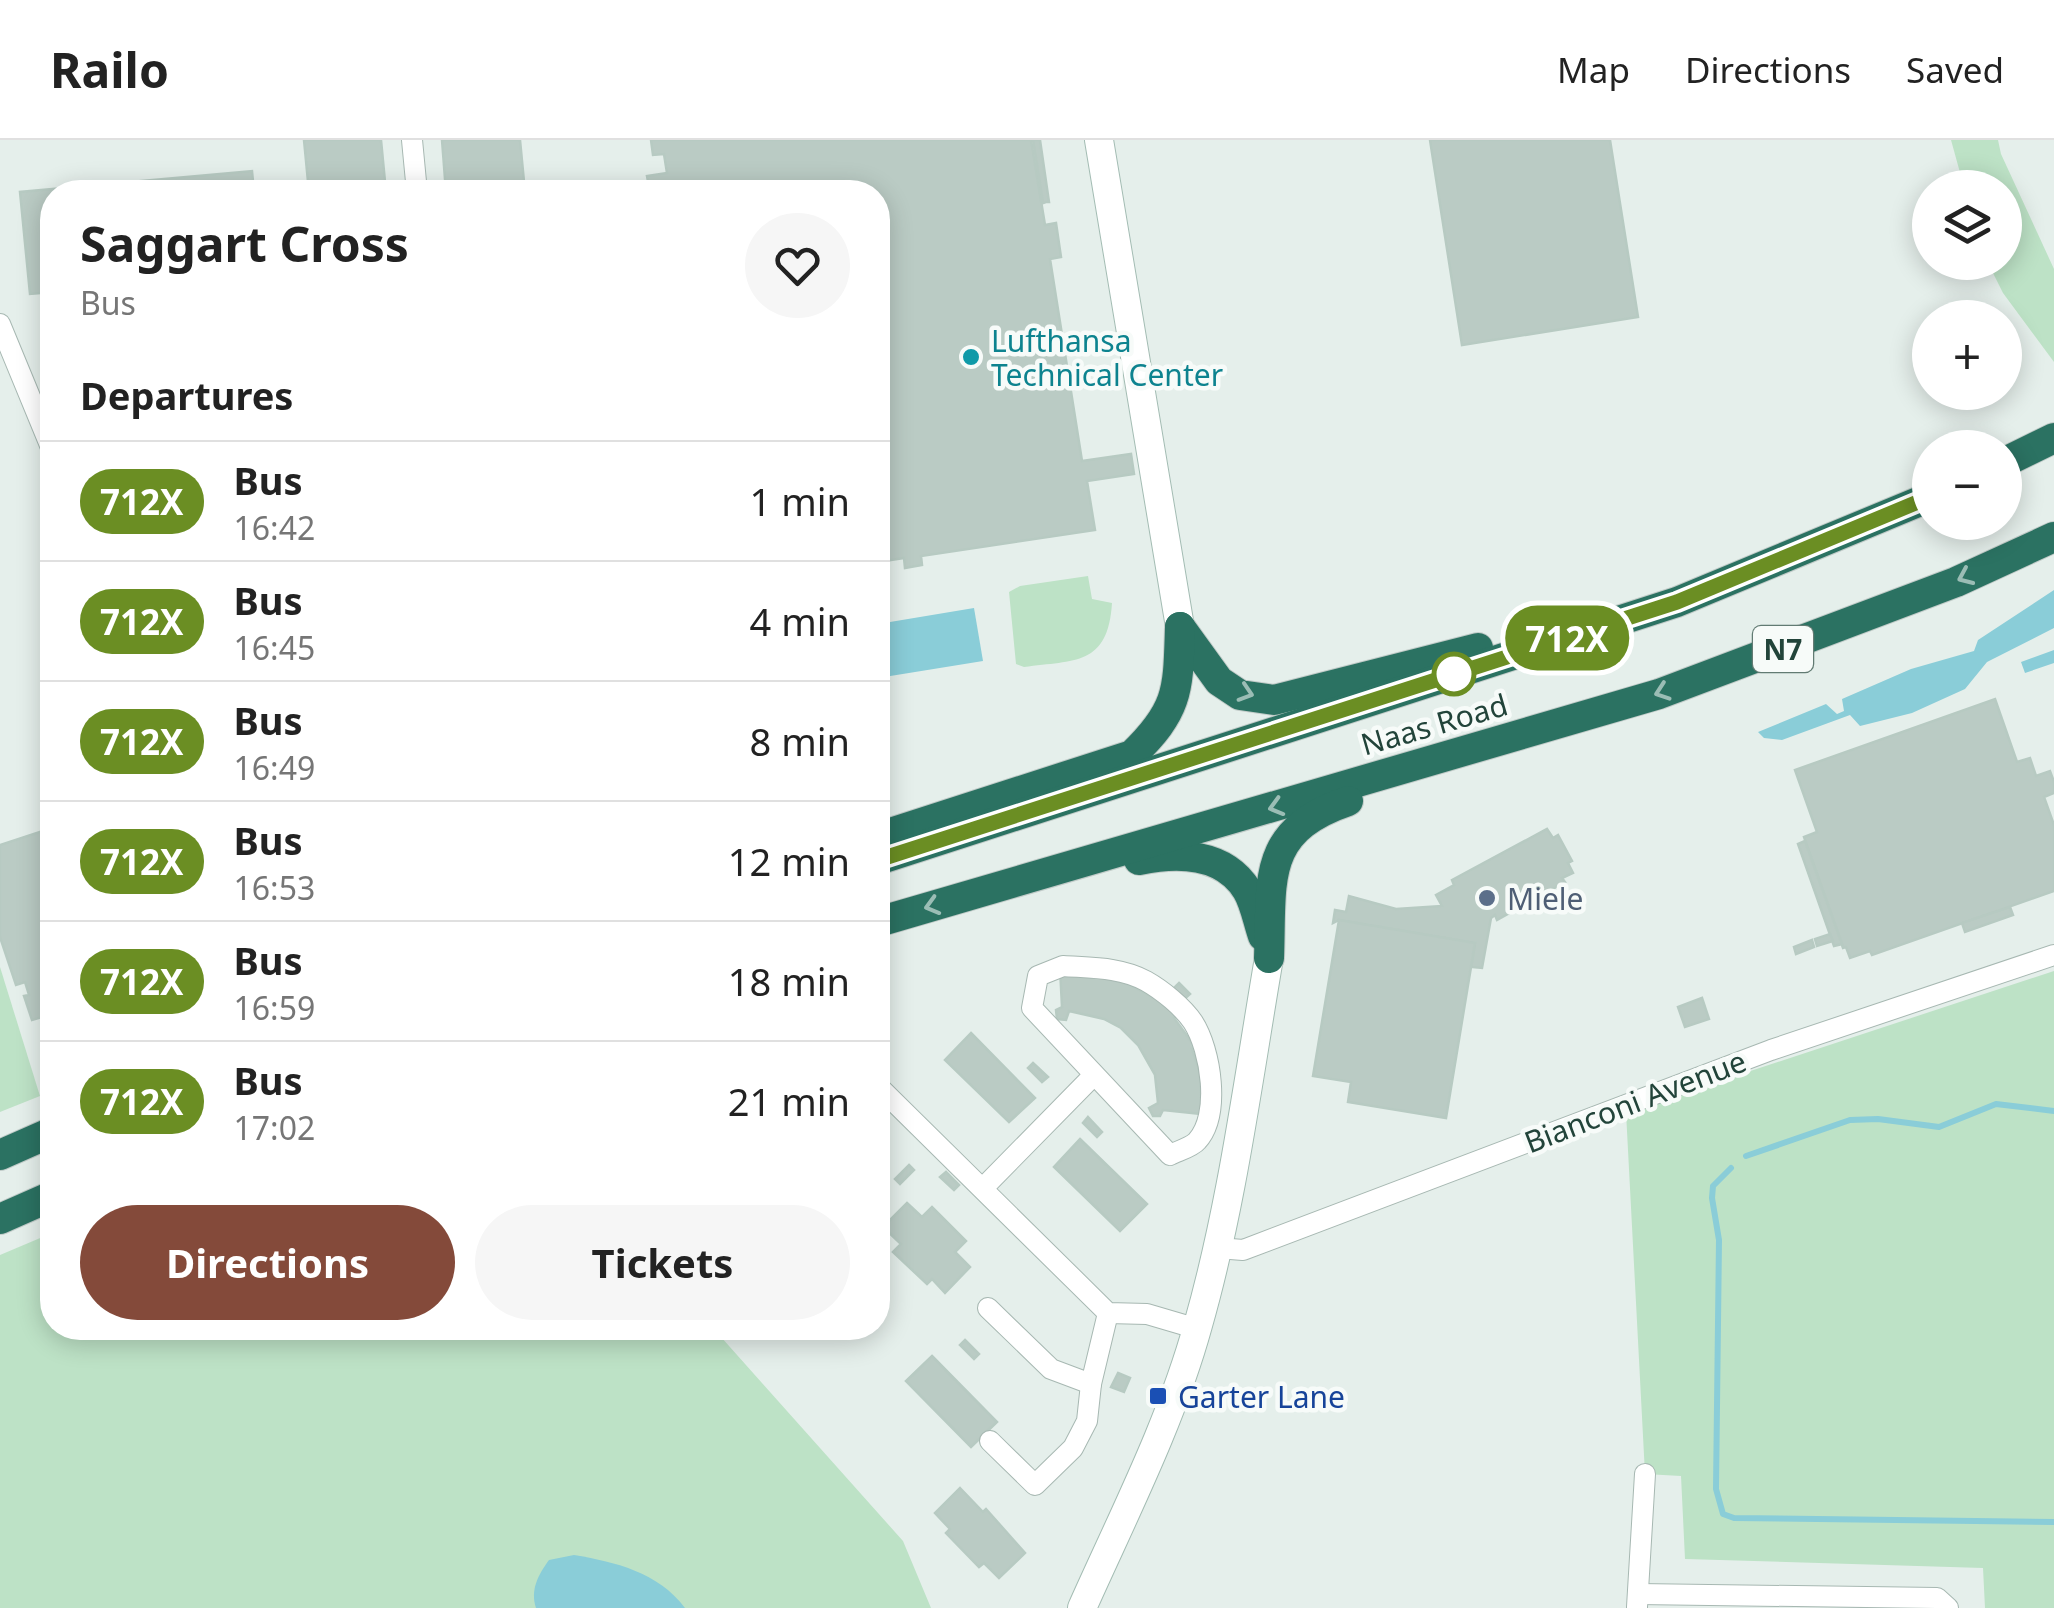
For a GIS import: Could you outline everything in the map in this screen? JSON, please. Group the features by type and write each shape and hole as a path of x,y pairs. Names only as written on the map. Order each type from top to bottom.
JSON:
{"highway":[{"path":"2022,454 2054,438"},
{"name":"Naas Road","path":"890,856 1677,602 1912,504"},
{"name":"Naas Road","path":"890,919 1659,694 1956,582 2054,537"},
{"path":"1180,627 1219,681 1240,695 1274,700 1404,665 1677,602"},
{"path":"890,833 1132,754 1156,732 1176,692 1180,627"},
{"name":"N7","path":"1270,958 1272,872 1286,839 1320,811 1437,771 1504,740"},
{"name":"N7","path":"987,891 1160,856 1205,858 1227,868 1248,891 1270,958"},
{"path":"0,1155 40,1137"},
{"path":"0,1219 40,1201"}],"street":[{"path":"412,140 416,180"},
{"path":"1100,140 1180,627"},
{"path":"0,324 40,421"},
{"name":"Bianconi Avenue","path":"1218,1248 1243,1250 1771,1050 2054,956"},
{"path":"1082,1608 1146,1463 1198,1329 1218,1248 1270,958"},
{"path":"1063,966 1108,968 1144,980 1168,996 1193,1022 1208,1061 1212,1088 1209,1117 1197,1142 1170,1154 1094,1075 1032,1008 1038,976 1063,966"},
{"path":"983,1188 1094,1075"},
{"path":"890,1098 1108,1313 1148,1314 1198,1329"},
{"path":"988,1308 1051,1369 1091,1384"},
{"path":"990,1441 1035,1485 1073,1448 1087,1422 1091,1384 1108,1313"},
{"path":"1644,1474 1638,1601 1936,1598 1948,1608"}],"green space":[{"path":"1951,140 1998,140 2008,170 1959,170"},
{"path":"2022,200 2054,269 2054,362 2022,319 2022,300 2008,300 1996,280 2022,280"},
{"path":"1088,576 1092,599 1112,603 1104,639 1096,649 1073,660 1024,667 1016,664 1009,592 1020,586"},
{"path":"0,967 40,1096 0,1112"},
{"path":"2054,971 2054,1608 1985,1608 1983,1568 1685,1559 1681,1476 1645,1474 1626,1112"},
{"path":"40,1238 40,1340 724,1340 903,1541 931,1608 0,1608 0,1255"}],"water":[{"path":"2054,590 2054,628 1987,662 1965,689 1912,713 1860,726 1850,715 1782,740 1764,738 1758,732 1826,704 1837,714 1844,711 1842,699 1911,669 1974,651 1978,640"},
{"path":"974,608 983,661 890,676 890,622"},
{"path":"2054,650 2054,663 2025,673 2021,662"},
{"path":"574,1555 620,1565 649,1577 685,1608 536,1608 534,1595 541,1571 549,1560"}],"building":[{"path":"304,140 381,140 385,180 308,180"},
{"path":"442,140 520,140 524,180 445,180"},
{"name":"Lufthansa Technical Center","path":"651,140 1031,140 1045,225 1056,223 1061,257 1050,259 1082,461 1131,454 1134,474 1087,481 1095,530 921,556 922,565 905,568 904,558 890,560 890,180 648,180 647,176 667,173 664,154 653,155"},
{"path":"1033,140 1040,140 1049,202 1043,203"},
{"path":"1430,140 1610,140 1638,317 1462,345"},
{"path":"252,171 253,180 153,180"},
{"path":"40,190 40,293 30,294 20,192"},
{"path":"1995,699 2017,762 2030,758 2036,776 2050,771 2054,782 2054,793 2044,797 2054,825 2054,891 1872,955 1870,951 1850,958 1804,837 1817,832 1795,770"},
{"name":"Miele","path":"1547,829 1553,838 1558,835 1572,861 1568,863 1573,873 1562,878 1565,882 1497,920 1495,915 1491,918 1482,968 1471,967 1475,943 1339,920 1333,923 1335,910 1346,912 1349,896 1396,909 1442,906 1436,895 1454,885 1452,880"},
{"path":"40,832 40,1018 32,1020 24,996 29,995 25,982 16,985 0,937 0,845"},
{"path":"1805,841 1842,944 1834,946 1798,844"},
{"path":"2010,907 2013,915 1965,932 1962,923"},
{"path":"1339,920 1475,943 1446,1118 1348,1102 1351,1082 1313,1076"},
{"path":"1830,934 1833,941 1817,946 1815,939"},
{"path":"1812,940 1814,947 1796,954 1794,947"},
{"path":"1060,968 1117,977 1156,999 1158,996 1177,1015 1174,1018 1196,1048 1192,1049 1200,1073 1202,1114 1163,1110 1160,1116 1153,1116 1149,1108 1158,1103 1155,1075 1138,1045 1121,1028 1104,1019 1069,1011 1066,1020 1057,1019 1056,1010 1062,1007"},
{"path":"1179,983 1190,994 1182,1001 1171,991"},
{"path":"1702,998 1709,1019 1685,1027 1678,1007"},
{"path":"971,1033 1035,1098 1009,1122 945,1060"},
{"path":"1033,1063 1048,1077 1042,1082 1028,1068"},
{"path":"1088,1117 1102,1132 1097,1137 1083,1123"},
{"path":"1080,1139 1147,1204 1120,1231 1054,1167"},
{"path":"909,1165 914,1170 900,1184 895,1179"},
{"path":"946,1172 959,1185 954,1190 940,1177"},
{"path":"907,1203 922,1217 932,1207 966,1241 955,1252 970,1267 945,1293 932,1279 927,1284 893,1252 901,1244 890,1234 890,1220"},
{"path":"965,1340 979,1354 974,1359 960,1345"},
{"path":"932,1356 997,1422 971,1447 906,1381"},
{"path":"1118,1373 1130,1378 1124,1392 1111,1387"},
{"path":"960,1488 983,1512 986,1509 1025,1553 999,1578 984,1563 979,1567 946,1533 950,1529 935,1513"}],"waterway":[{"path":"1746,1156 1850,1120 1878,1119 1939,1127 1996,1104 2054,1111"},
{"path":"1731,1168 1713,1186 1712,1198 1719,1240 1716,1489 1723,1514 1734,1518 2054,1522"}],"bus line":[{"name":"712X","path":"890,856 1677,602 1912,505"}],"place":[{"name":"Lufthansa Technical Center","path":"971,357"},
{"name":"Miele","path":"1487,898"},
{"name":"Garter Lane","path":"1158,1396"}]}
